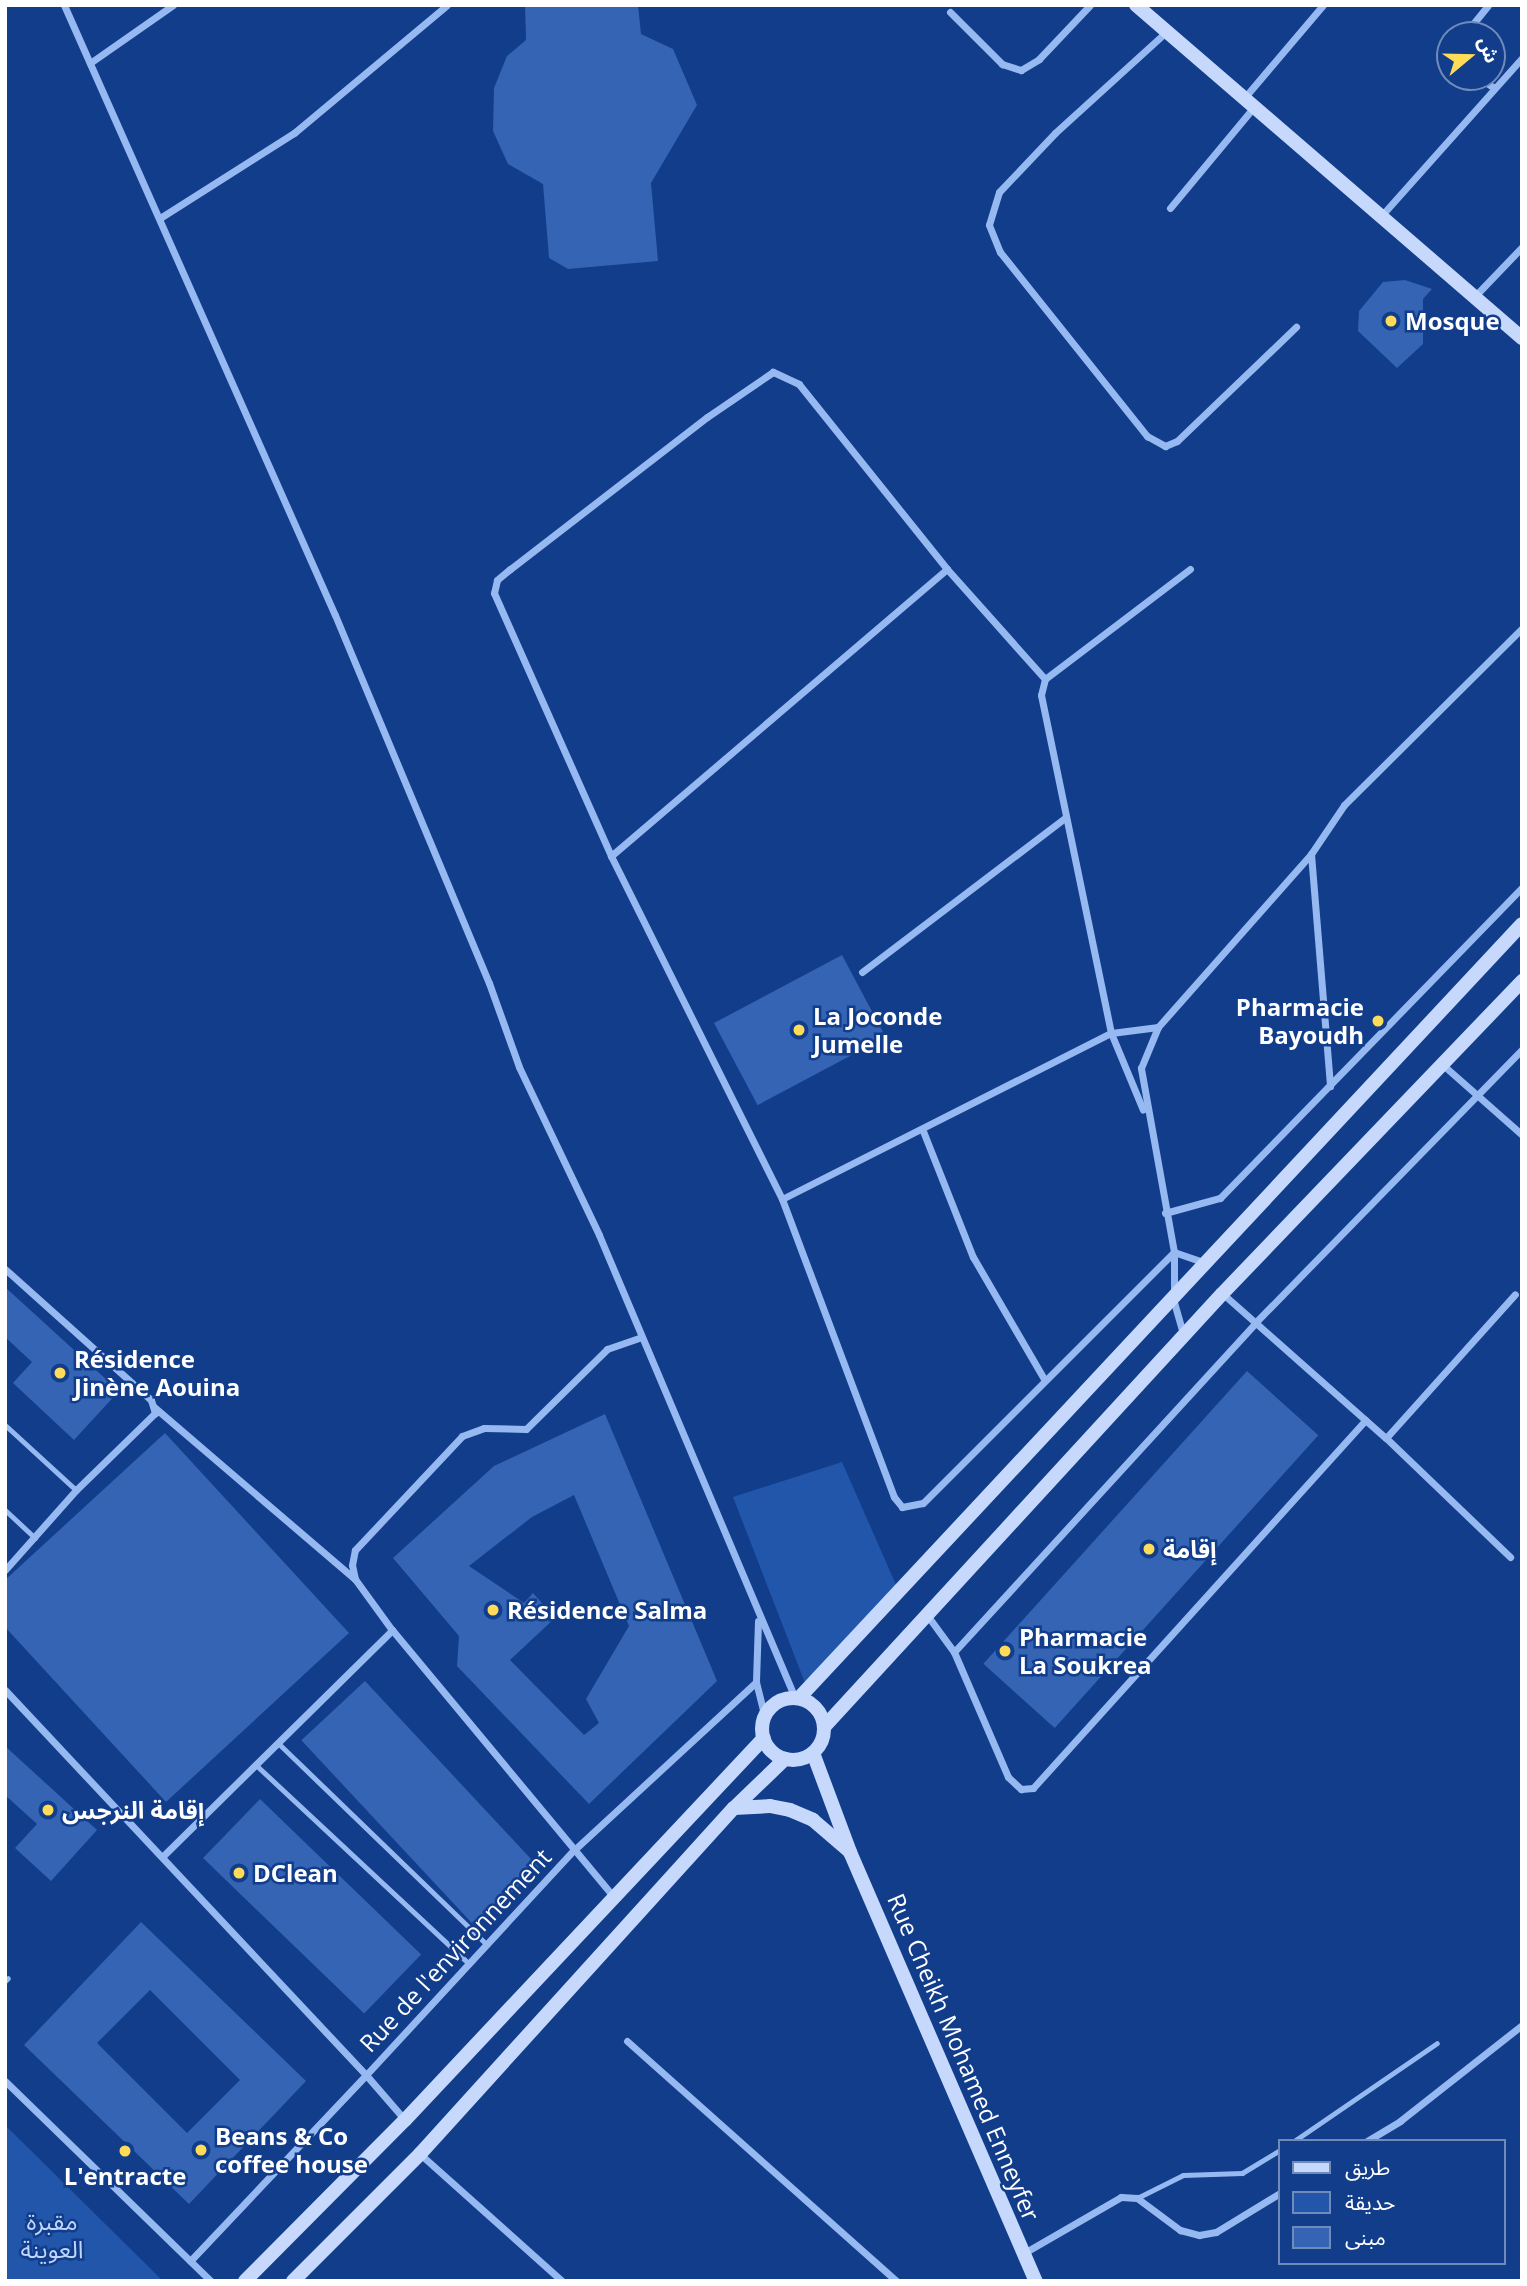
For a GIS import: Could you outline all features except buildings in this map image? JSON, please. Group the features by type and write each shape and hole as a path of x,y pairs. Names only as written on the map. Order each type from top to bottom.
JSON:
{"main road":[{"path":"1136,5 1522,338"},
{"path":"797,1698 1174,1301 1522,924"},
{"path":"293,2281 421,2154 734,1808 785,1759 813,1753 824,1727 1222,1294 1522,981"},
{"path":"245,2281 405,2120 764,1738 765,1717 782,1700 797,1698 817,1708 824,1727"},
{"path":"764,1738 785,1759"},
{"name":"Rue Cheikh Mohamed Enneyfer","path":"813,1753 850,1852 1036,2281"},
{"path":"734,1808 770,1806 790,1810 814,1820 850,1852"}],"street":[{"path":"64,5 398,761 519,1067 599,1236 758,1617 797,1698"},
{"path":"90,63 173,5"},
{"path":"160,218 293,133 447,5"},
{"path":"950,12 1002,64 1021,70 1039,59 1090,5"},
{"path":"1170,208 1323,5"},
{"path":"1475,21 1488,5"},
{"path":"1166,32 1055,133 999,192 989,225 1000,252 1147,436 1165,446 1177,441 1296,327"},
{"path":"1506,74 1522,58"},
{"path":"1382,215 1490,91"},
{"path":"1475,296 1522,247"},
{"path":"1045,679 947,569 799,384 774,372 707,417 497,580 496,606 611,856 782,1199 894,1497 902,1507 923,1503 1044,1379 1174,1252"},
{"path":"611,856 947,569"},
{"path":"1147,1119 1111,1033 1041,695 1045,679 1190,569"},
{"path":"1184,1337 1174,1301 1174,1252 1147,1119 1141,1068 1158,1027 1311,854 1344,805 1522,628"},
{"path":"862,972 1065,818"},
{"path":"1311,854 1330,1086"},
{"path":"1166,1213 1220,1198 1522,887"},
{"path":"782,1199 923,1131 1111,1033 1158,1027"},
{"path":"954,1652 1255,1323 1522,1049"},
{"path":"1443,1065 1522,1135"},
{"path":"923,1131 973,1257 1044,1379"},
{"path":"1174,1252 1208,1264"},
{"path":"5,1269 154,1406 355,1579 392,1630 613,1896"},
{"path":"1222,1294 1386,1437 1510,1557"},
{"path":"1386,1437 1516,1294"},
{"path":"355,1579 352,1565 355,1550 462,1436 484,1428 526,1429 607,1349 641,1337"},
{"path":"5,1570 76,1490 153,1417 154,1406"},
{"path":"927,1615 954,1652 1009,1777 1021,1789 1033,1788 1366,1420"},
{"path":"758,1617 757,1682 765,1717"},
{"path":"163,1856 258,1767 392,1630"},
{"name":"Rue de l'environnement","path":"190,2261 573,1851 757,1682"},
{"path":"5,1690 163,1856 405,2120"},
{"path":"1370,2139 1400,2121 1522,2025"},
{"path":"627,2041 896,2281"},
{"path":"5,2081 211,2281"},
{"path":"421,2154 562,2281"},
{"path":"1024,2253 1121,2197 1137,2198 1180,2230 1199,2235 1216,2232 1278,2194"}],"lane":[{"path":"5,1425 76,1490"},
{"path":"5,1510 35,1538"},
{"path":"280,1745 487,1945"},
{"path":"258,1767 469,1964"},
{"path":"1297,2139 1437,2043"},
{"path":"1137,2198 1183,2175 1242,2173 1278,2151"}],"green space":[{"path":"842,1462 897,1587 805,1683 733,1497"},
{"name":"مقبرة العوينة","path":"5,2125 163,2281 5,2281"}],"place":[{"name":"Mosque","path":"1391,321"},
{"name":"Pharmacie Bayoudh","path":"1378,1021"},
{"name":"La Joconde Jumelle","path":"799,1030"},
{"name":"Résidence Jinène Aouina","path":"60,1373"},
{"name":"إقامة","path":"1149,1549"},
{"name":"Résidence Salma","path":"493,1610"},
{"name":"Pharmacie La Soukrea","path":"1005,1651"},
{"name":"إقامة النرجس","path":"48,1810"},
{"name":"DClean","path":"239,1873"},
{"name":"Beans & Co coffee house","path":"201,2150"},
{"name":"L'entracte","path":"125,2151"}]}
